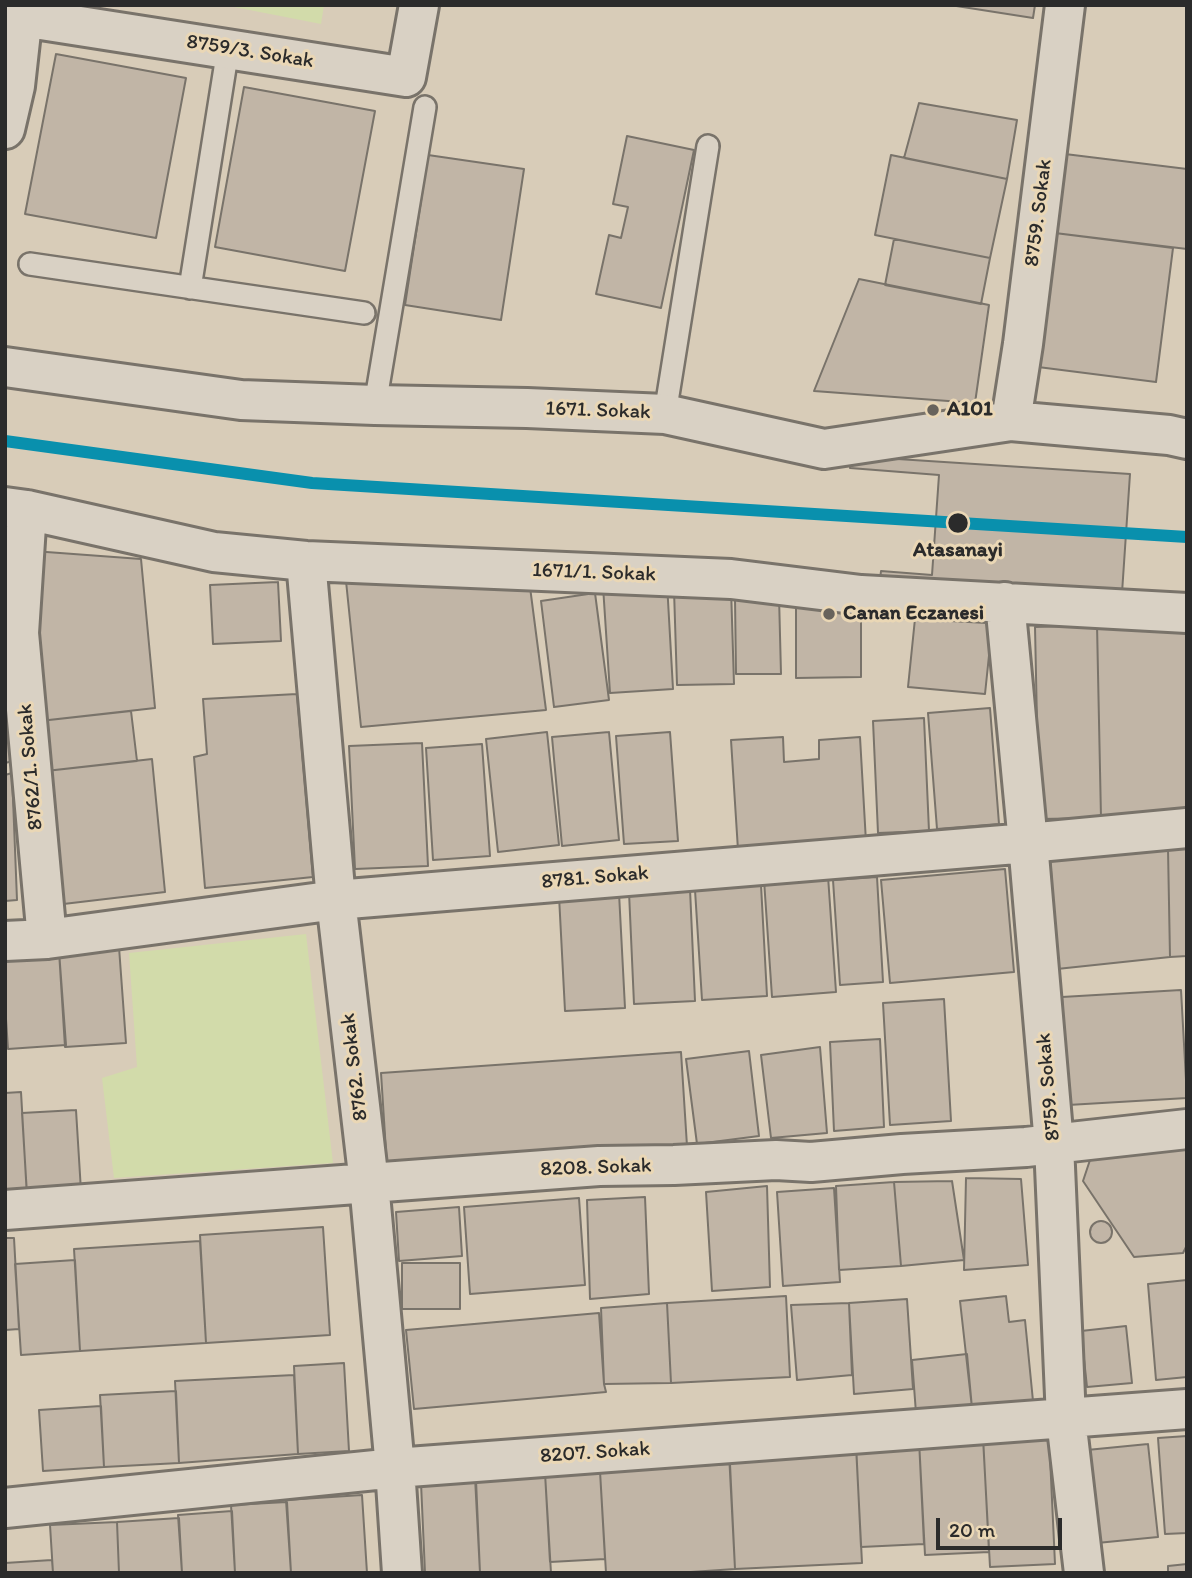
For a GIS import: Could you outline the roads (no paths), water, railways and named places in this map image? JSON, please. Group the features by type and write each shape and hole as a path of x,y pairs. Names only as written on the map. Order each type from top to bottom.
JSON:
{"street":[{"name":"8759/3. Sokak","path":"23,11 228,49 406,77 418,5"},
{"name":"8759. Sokak","path":"1011,421 1065,5"},
{"path":"5,129 15,86 23,11"},
{"name":"1671. Sokak","path":"5,367 241,400 665,414 824,449 1011,421 1169,435 1187,439"},
{"name":"1671/1. Sokak","path":"16,509 214,552 306,561 731,579 861,595 1187,613"},
{"name":"8762/1. Sokak","path":"16,509 12,635 47,939"},
{"name":"8762. Sokak","path":"306,561 336,900 369,1183 402,1573"},
{"name":"8759. Sokak","path":"1005,602 1054,1144 1066,1419 1084,1573"},
{"name":"8781. Sokak","path":"5,941 47,939 336,900 1187,828"},
{"name":"8208. Sokak","path":"5,1210 599,1166 776,1160 811,1162 1054,1144 1187,1129"},
{"name":"8207. Sokak","path":"5,1508 395,1468 1187,1409"}],"lane":[{"path":"190,288 228,49"},
{"path":"375,405 425,107"},
{"path":"665,414 708,146"},
{"path":"30,264 364,313"}],"place":[{"name":"A101","path":"933,410"},
{"name":"Atasanayi","path":"958,523"},
{"name":"Canan Eczanesi","path":"829,614"}]}
